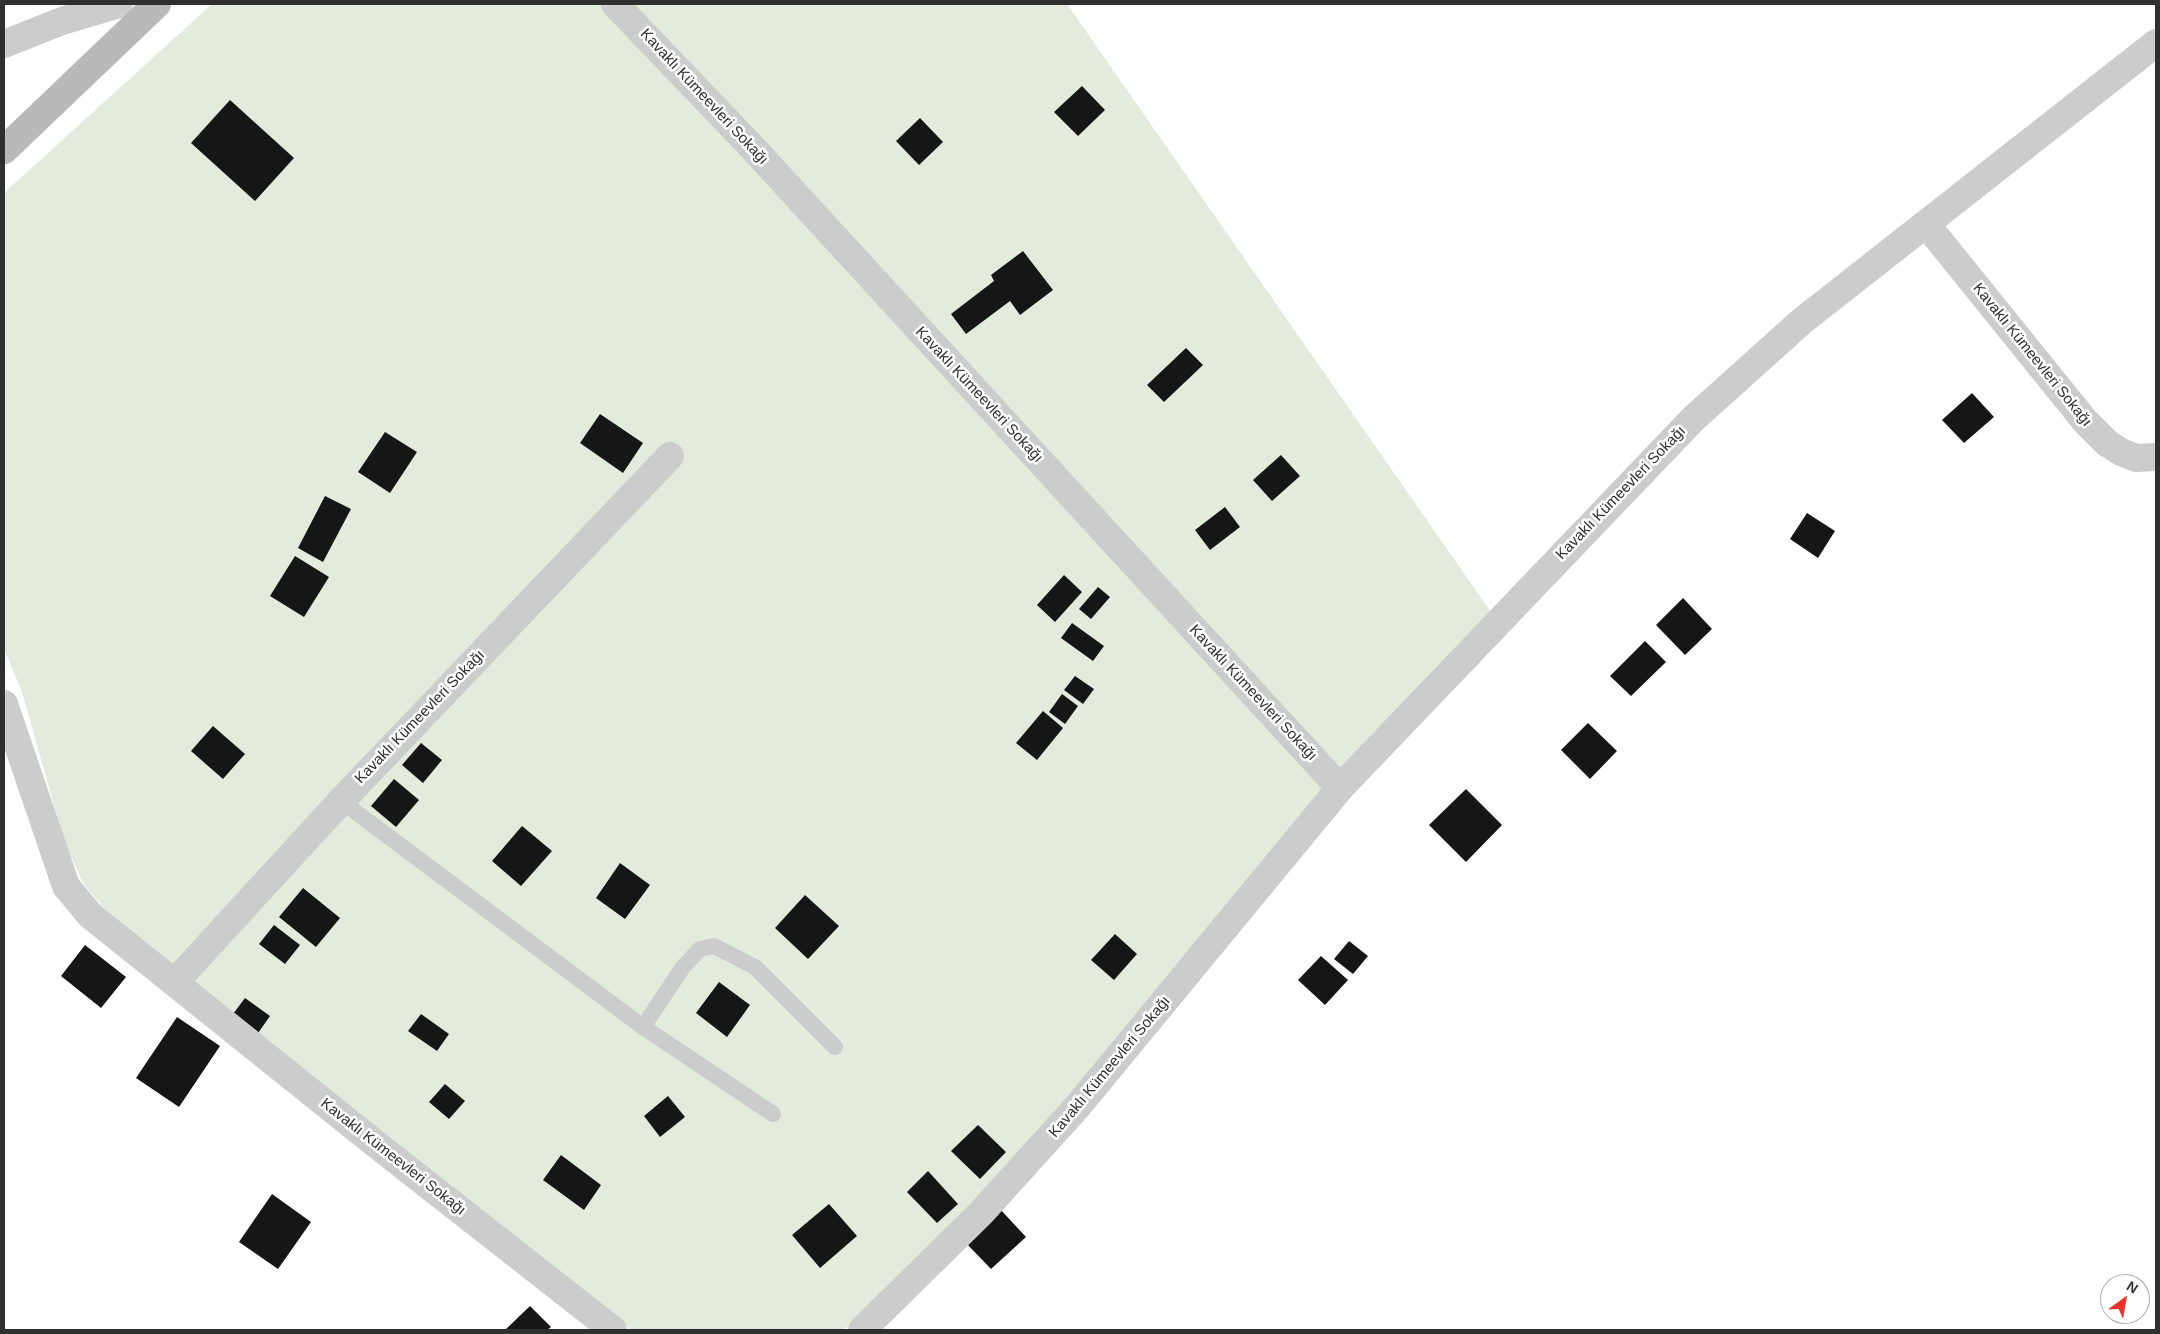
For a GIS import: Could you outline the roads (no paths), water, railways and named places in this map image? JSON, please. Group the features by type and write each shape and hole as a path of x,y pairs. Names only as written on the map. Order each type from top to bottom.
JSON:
{"street":[{"path":"4,44 62,21 119,4"},
{"path":"4,150 156,4"},
{"name":"Kavaklı Kümeevleri Sokağı","path":"615,4 750,145 1340,788"},
{"name":"Kavaklı Kümeevleri Sokağı","path":"862,1330 981,1213 1052,1135 1143,1029 1340,788 1693,419 1802,322 2156,43"},
{"name":"Kavaklı Kümeevleri Sokağı","path":"1926,224 2085,420 2106,443 2136,458 2156,457"},
{"name":"Kavaklı Kümeevleri Sokağı","path":"175,982 340,800 670,456"},
{"name":"Kavaklı Kümeevleri Sokağı","path":"4,704 66,886 90,915 377,1146 613,1330"}],"lane":[{"path":"340,800 643,1027 773,1114"},
{"path":"643,1027 683,967 700,949 714,946 754,967 835,1047"}]}
